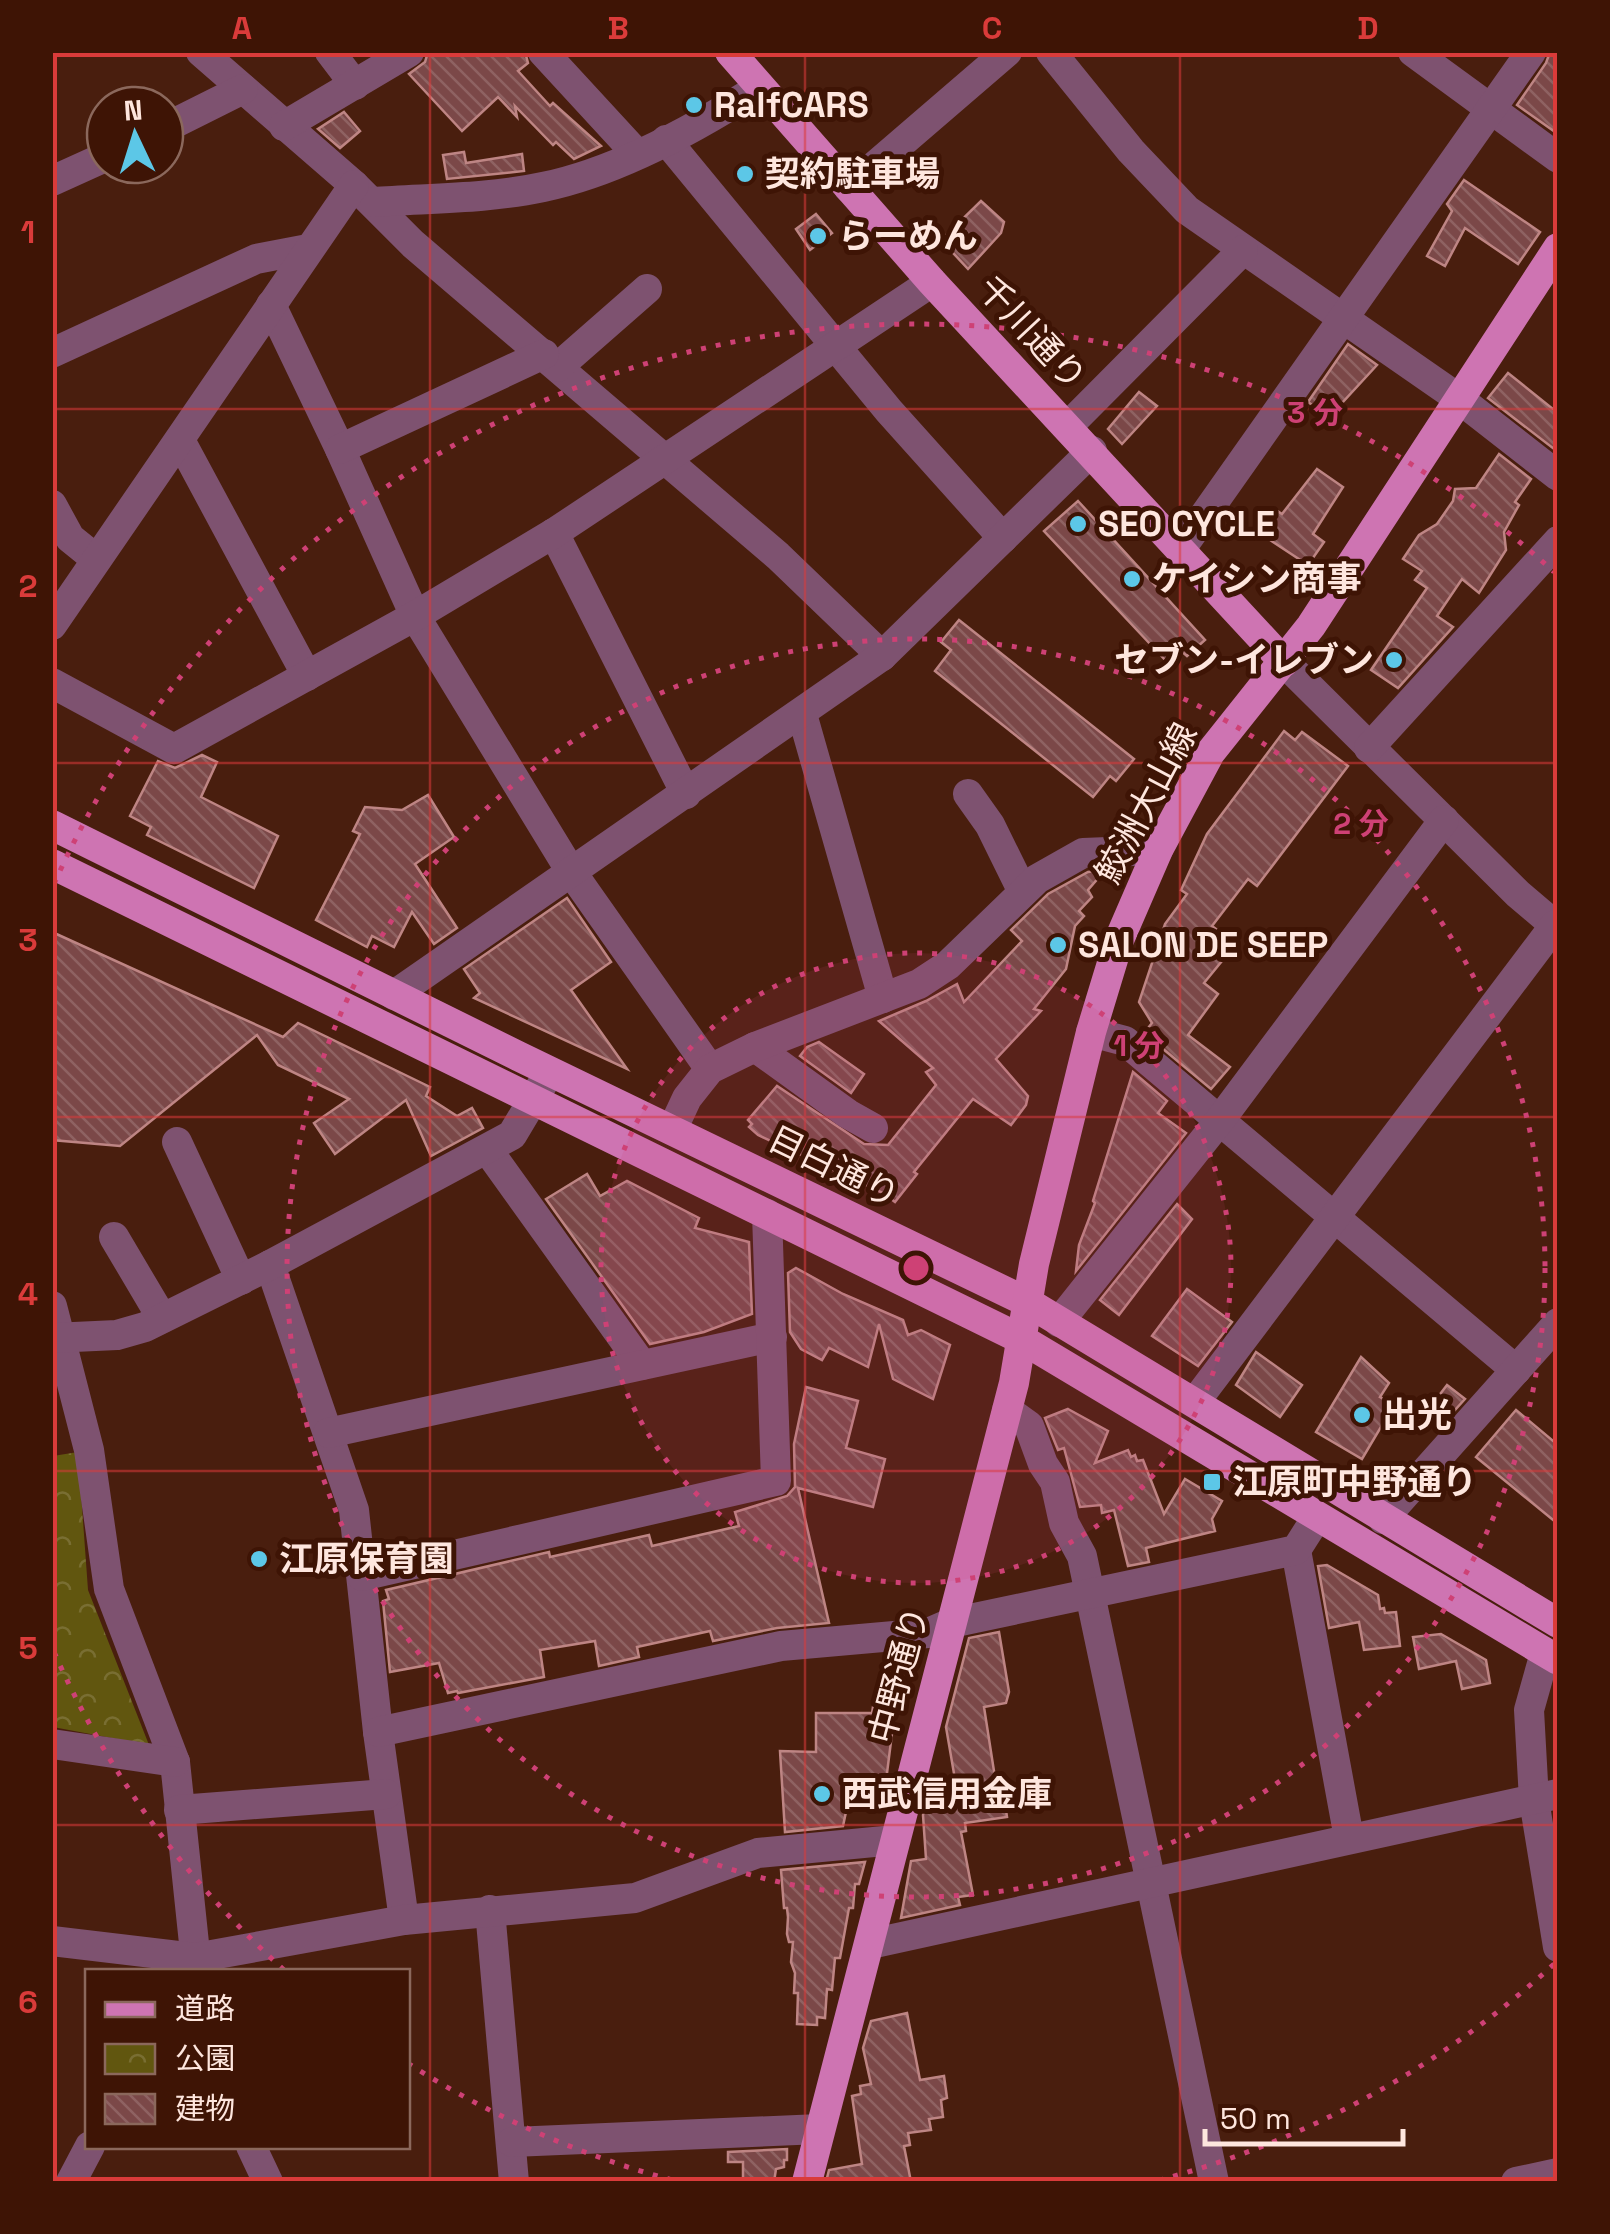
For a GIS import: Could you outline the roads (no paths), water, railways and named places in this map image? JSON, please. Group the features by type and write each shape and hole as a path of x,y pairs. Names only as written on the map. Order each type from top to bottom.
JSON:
{"main road":[{"name":"千川通り","path":"730,52 932,282 1284,662"},
{"name":"鮫洲大山線","path":"1029,1303 1034,1264 1091,1032 1118,940 1158,850 1210,753 1332,595 1558,248"},
{"name":"目白通り","path":"52,826 1029,1303 1558,1623"},
{"name":"目白通り","path":"52,864 1022,1340 1551,1656"},
{"name":"中野通り","path":"806,2182 1007,1410 1029,1303"}],"street":[{"path":"201,52 364,194 413,244 778,556 882,656"},
{"path":"330,52 355,84"},
{"path":"284,126 410,52"},
{"path":"543,52 636,153"},
{"path":"849,188 1007,52"},
{"path":"1051,52 1131,152 1187,210 1458,398 1558,476"},
{"path":"1413,52 1558,158"},
{"path":"1180,550 1531,52"},
{"path":"52,625 308,249 364,194 541,188 666,140 760,87"},
{"path":"185,118 243,89"},
{"path":"666,140 835,347 1003,538"},
{"path":"52,181 85,166"},
{"path":"52,353 256,258 308,249"},
{"path":"1068,426 1243,250"},
{"path":"52,683 174,749 415,616 554,533 932,282"},
{"path":"340,448 551,360 647,288"},
{"path":"270,305 340,448 415,616 570,870 710,1070"},
{"path":"180,440 306,676"},
{"path":"394,995 882,656 1092,451"},
{"path":"52,505 70,538 96,559"},
{"path":"554,533 686,794"},
{"path":"1369,748 1558,540"},
{"path":"1195,1402 1556,926 1284,662"},
{"path":"802,714 883,998"},
{"path":"968,794 990,825 1023,892"},
{"path":"1060,1322 1220,1120 1444,820"},
{"path":"672,1130 687,1098 710,1070 754,1046 919,984 948,965 1037,879 1083,853 1158,850"},
{"path":"1091,1032 1125,1041 1516,1370"},
{"path":"754,1046 873,1128"},
{"path":"57,1339 117,1335 162,1318 270,1266 487,1149 512,1135 550,1071"},
{"path":"177,1142 241,1280"},
{"path":"487,1149 642,1365"},
{"path":"362,1576 776,1481 767,1214"},
{"path":"114,1236 162,1318"},
{"path":"270,1266 354,1510 378,1732 404,1920"},
{"path":"52,1306 57,1339 89,1450 109,1589 175,1762 196,1965"},
{"path":"1383,1519 1558,1323"},
{"path":"328,1433 772,1337"},
{"path":"1007,1410 1028,1426 1042,1464 1055,1482 1064,1522 1082,1556 1214,2182"},
{"path":"1316,1517 1296,1550 1349,1838"},
{"path":"378,1732 781,1646 928,1633 952,1623 1296,1550"},
{"path":"1551,1656 1529,1710 1546,1797 1558,1947"},
{"path":"52,1744 175,1762"},
{"path":"179,1810 386,1794"},
{"path":"870,1944 1546,1797"},
{"path":"52,1941 196,1965 404,1920 636,1898 758,1853 894,1840"},
{"path":"490,1910 514,2182"},
{"path":"512,2142 820,2129"},
{"path":"71,2182 88,2149"},
{"path":"252,2149 268,2182"},
{"path":"1516,2182 1558,2173"}],"place":[{"name":"RalfCARS","path":"694,105"},
{"name":"契約駐車場","path":"745,174"},
{"name":"らーめん","path":"818,236"},
{"name":"SEO CYCLE","path":"1078,524"},
{"name":"ケイシン商事","path":"1132,579"},
{"name":"セブン-イレブン","path":"1394,660"},
{"name":"SALON DE SEEP","path":"1058,945"},
{"name":"出光","path":"1362,1415"},
{"name":"江原町中野通り","path":"1212,1482"},
{"name":"江原保育園","path":"259,1559"},
{"name":"西武信用金庫","path":"822,1794"}]}
